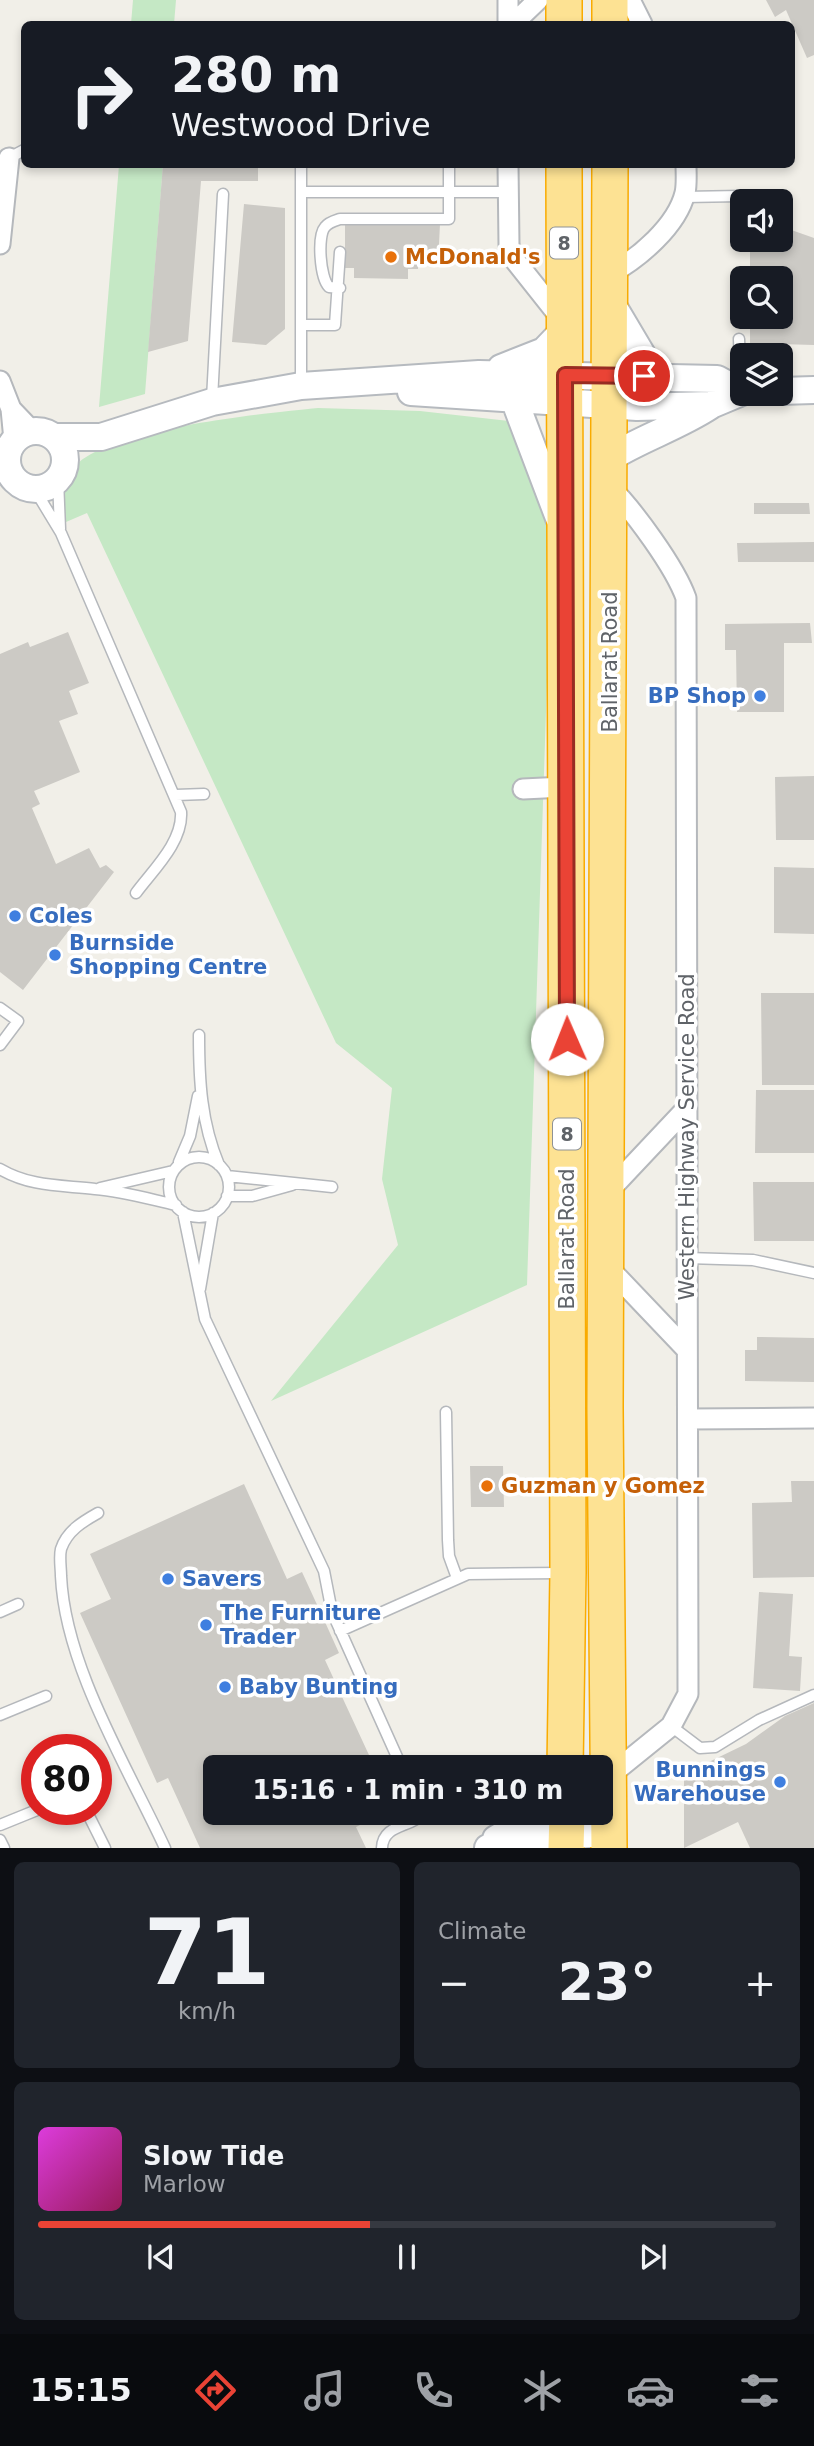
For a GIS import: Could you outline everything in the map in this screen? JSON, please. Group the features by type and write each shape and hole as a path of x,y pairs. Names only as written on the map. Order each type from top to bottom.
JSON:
{"highway":[{"path":"564,0 564,21"},
{"path":"610,0 610,21"},
{"name":"Ballarat Road","path":"564,168 568,1572 565,1755"},
{"name":"Ballarat Road","path":"604,1755 610,168"}],"street":[{"path":"508,0 511,21"},
{"path":"514,21 538,0"},
{"path":"630,0 640,21"},
{"path":"0,244 11,157"},
{"path":"0,382 28,465 101,437 212,402 301,386 479,374 511,365 544,351 564,326 513,258 509,245 508,168"},
{"path":"659,376 645,360 610,287 671,219 684,197 686,168"},
{"path":"479,374 565,390"},
{"path":"610,390 659,376 717,379 730,386"},
{"path":"361,384 425,394 514,399 565,390 610,390 711,405"},
{"path":"793,391 814,390"},
{"path":"610,473 634,443 684,423 711,405 730,397"},
{"path":"514,399 535,448 564,532"},
{"name":"Western Highway Service Road","path":"610,473 623,500 674,573 686,598 689,1419 688,1694 671,1726 613,1771"},
{"path":"523,789 564,787"},
{"path":"606,1194 687,1108"},
{"path":"605,1265 687,1350"},
{"path":"689,1419 814,1418"},
{"path":"486,1847 521,1825"},
{"path":"486,1847 566,1832 609,1840"}],"lane":[{"path":"301,168 301,386"},
{"path":"340,288 329,287 322,276 322,233 333,221 449,219 449,168"},
{"path":"301,192 508,192"},
{"path":"212,402 223,194"},
{"path":"684,197 730,196"},
{"path":"302,325 335,325 340,288 340,252"},
{"path":"739,339 739,343"},
{"path":"28,465 61,533 176,794 181,812 180,832 136,893"},
{"path":"28,465 61,533"},
{"path":"176,794 204,794"},
{"path":"0,1007 18,1021 0,1045"},
{"path":"199,1035 199,1090 190,1136 175,1168 169,1189 188,1226 198,1296 205,1319 324,1571 332,1612 396,1755"},
{"path":"198,1296 213,1213 228,1196 227,1176 219,1165 208,1134 199,1090"},
{"path":"96,1189 175,1168 196,1157 219,1165"},
{"path":"0,1169 39,1184 60,1188 96,1189 179,1209 198,1217 213,1213"},
{"path":"227,1176 332,1187"},
{"path":"228,1196 252,1196 296,1184"},
{"path":"687,1258 753,1260 814,1273"},
{"path":"446,1412 449,1556 457,1578"},
{"path":"98,1513 70,1532 60,1551 62,1600 72,1641 90,1687 165,1847"},
{"path":"341,1631 457,1578 484,1571 568,1572"},
{"path":"0,1612 18,1604"},
{"path":"671,1726 691,1744 700,1748 715,1747 759,1720 814,1695"},
{"path":"0,1715 46,1696"},
{"path":"0,1825 21,1816"},
{"path":"94,1825 105,1847"},
{"path":"382,1847 383,1839 389,1830 399,1825"},
{"path":"0,1840 4,1847"}],"green space":[{"path":"133,0 176,0 174,21 131,21"},
{"path":"119,168 163,168 145,394 99,407"},
{"path":"318,408 420,411 509,421 552,531 527,1285 271,1401 398,1245 382,1179 392,1088 336,1043 87,513 66,522 64,495 72,470 88,456 115,444 149,434 225,419"}],"building":[{"path":"766,0 814,0 814,55 807,58 795,31 795,21 791,21 786,10 775,17"},
{"path":"163,168 258,168 258,181 201,181 188,341 148,352"},
{"path":"244,204 285,208 285,329 266,345 232,342"},
{"name":"McDonald's","path":"345,220 440,224 438,264 418,264 418,269 408,269 408,279 354,278 354,268 345,268"},
{"path":"793,231 814,238 814,345 750,343 750,329 793,329 793,266 750,266 750,252 793,252"},
{"path":"754,503 809,503 810,514 754,514"},
{"path":"814,542 814,562 738,562 737,543"},
{"path":"810,623 812,643 784,643 784,712 737,712 736,650 725,650 725,624"},
{"path":"68,632 89,683 69,691 78,714 59,721 80,772 34,791 40,804 32,808 56,864 89,848 100,868 106,865 114,872 23,990 0,972 0,654 28,642 30,647"},
{"path":"814,776 814,840 776,840 775,777"},
{"path":"774,867 814,868 814,934 774,933"},
{"path":"761,993 814,993 814,1085 762,1085"},
{"path":"756,1090 814,1090 814,1153 755,1153"},
{"path":"753,1182 814,1182 814,1241 754,1241"},
{"path":"757,1337 814,1338 814,1382 745,1381 745,1350 757,1350"},
{"name":"Guzman y Gomez","path":"470,1466 503,1466 504,1507 471,1507"},
{"path":"791,1481 814,1481 814,1577 753,1578 752,1503 792,1502"},
{"path":"244,1484 287,1579 302,1572 339,1653 325,1660 369,1755 203,1755 203,1825 360,1825 356,1827 366,1848 200,1848 168,1778 157,1783 80,1613 111,1599 90,1554"},
{"path":"759,1592 793,1594 789,1656 802,1657 800,1691 753,1688"},
{"name":"Bunnings Warehouse","path":"814,1703 814,1848 750,1848 738,1822 684,1848 684,1774 746,1744 785,1716"}],"place":[{"name":"McDonald's","path":"391,257"},
{"name":"BP Shop","path":"760,696"},
{"name":"Coles","path":"15,916"},
{"name":"Burnside Shopping Centre","path":"55,955"},
{"name":"Guzman y Gomez","path":"487,1486"},
{"name":"Savers","path":"168,1579"},
{"name":"The Furniture Trader","path":"206,1625"},
{"name":"Baby Bunting","path":"225,1687"},
{"name":"Bunnings Warehouse","path":"780,1782"}],"route":[{"path":"567,1039 564,749 565,375 644,376"}]}
